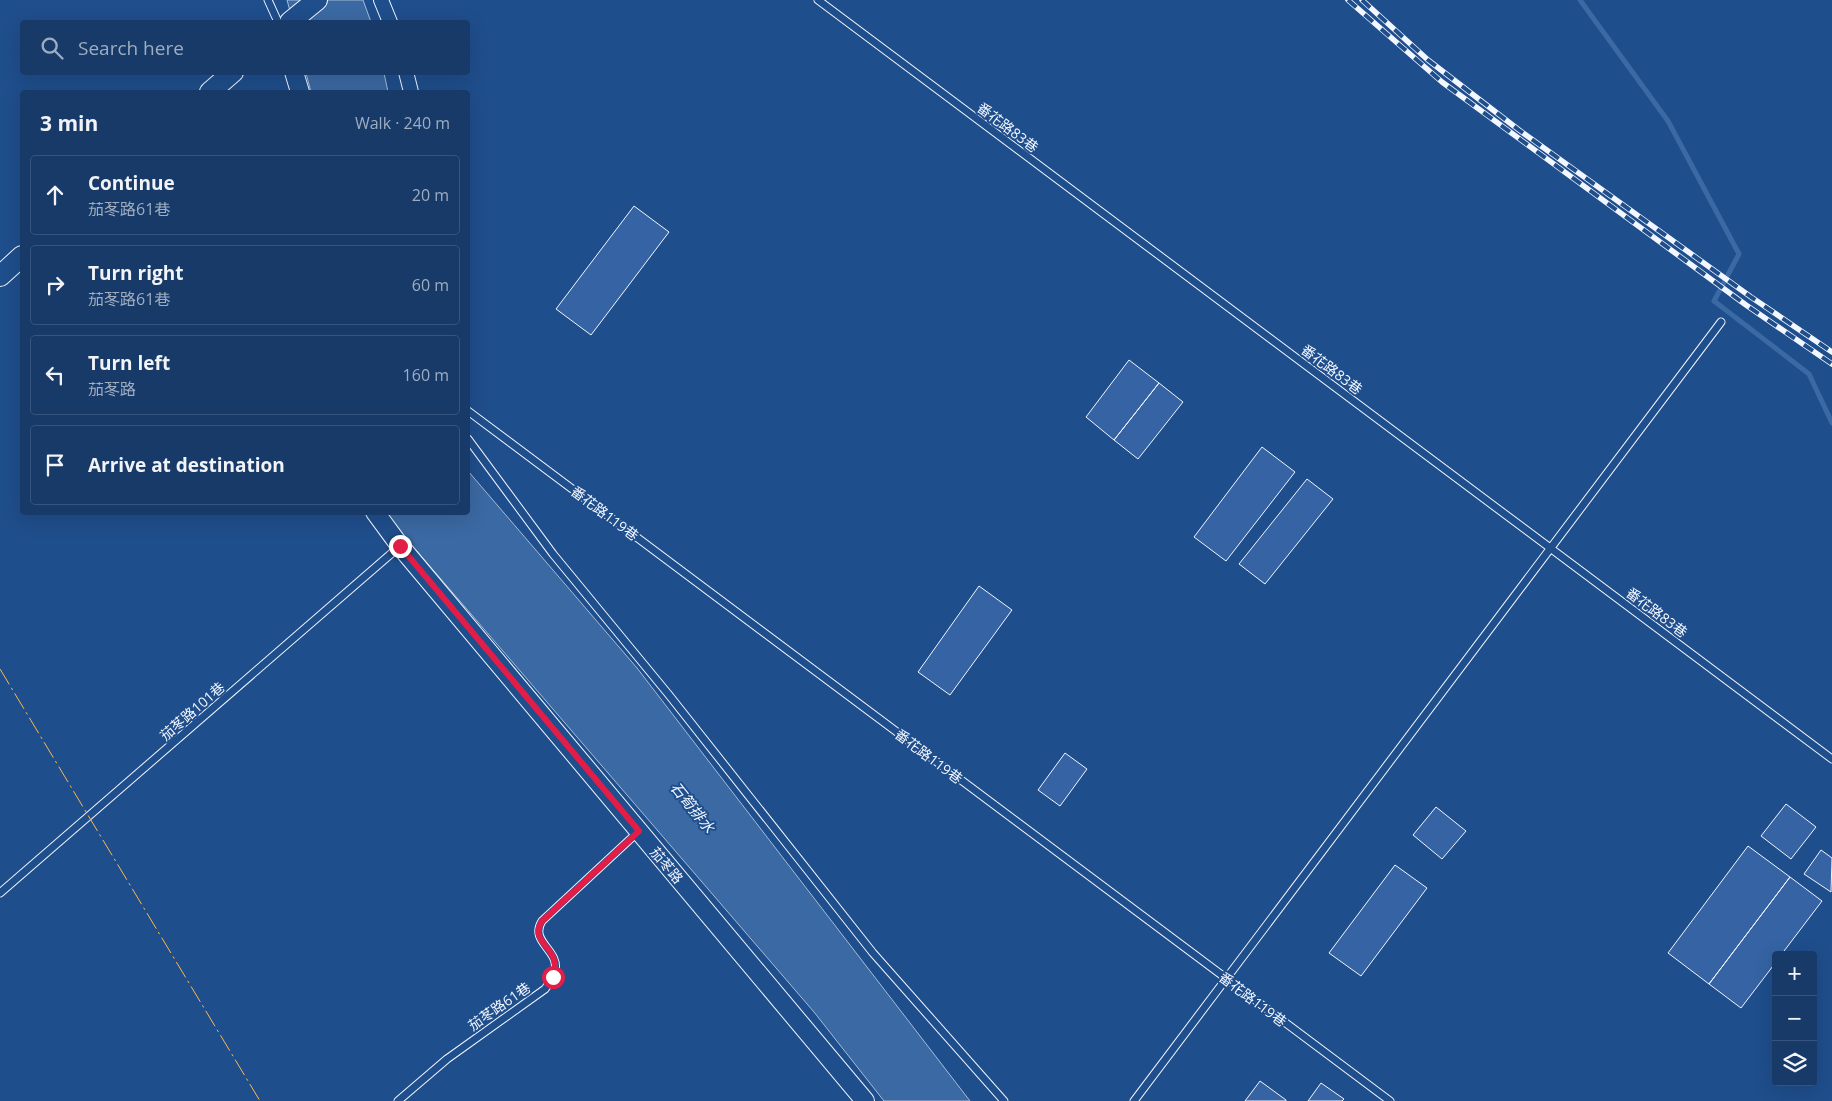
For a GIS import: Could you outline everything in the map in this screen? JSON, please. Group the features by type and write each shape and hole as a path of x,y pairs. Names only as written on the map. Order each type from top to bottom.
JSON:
{"main road":[{"path":"292,20 317,0"},
{"path":"212,90 230,75"},
{"path":"0,276 20,258"}],"street":[{"path":"381,0 389,20"},
{"path":"295,75 299,90"},
{"path":"407,75 410,90"},
{"name":"茄苳路","path":"377,515 400,546 865,1101"}],"lane":[{"path":"268,0 277,20"},
{"name":"番花路83巷","path":"818,0 1832,759"},
{"path":"1134,1101 1721,322"},
{"name":"番花路119巷","path":"470,412 1390,1101"},
{"path":"470,442 553,554 669,695 873,952 1004,1101"},
{"name":"茄苳路101巷","path":"0,893 400,546"},
{"name":"茄苳路61巷","path":"398,1101 447,1059 545,988 553,977 556,964 553,954 539,937 539,926 542,921 639,831"}],"water":[{"path":"287,0 363,0 370,20 292,20"},
{"path":"307,75 384,75 388,90 310,90"},
{"name":"石筍排水","path":"470,473 637,668 970,1101 884,1101 814,1012 386,515 470,515"}],"building":[{"path":"634,206 669,232 591,335 556,309"},
{"path":"1129,360 1159,383 1114,440 1086,417"},
{"path":"1159,383 1183,402 1138,459 1114,440"},
{"path":"1262,447 1295,472 1226,561 1194,537"},
{"path":"1307,479 1333,499 1265,584 1239,564"},
{"path":"979,586 1012,610 950,695 918,672"},
{"path":"1065,753 1087,769 1060,806 1038,790"},
{"path":"1786,804 1816,827 1791,859 1761,836"},
{"path":"1436,807 1466,831 1442,859 1413,835"},
{"path":"1748,846 1790,877 1709,984 1668,953"},
{"path":"1821,850 1832,858 1831,892 1804,874"},
{"path":"1395,865 1427,888 1361,976 1329,953"},
{"path":"1790,877 1822,901 1784,951 1772,951 1772,967 1741,1008 1709,984"},
{"path":"1260,1081 1286,1100 1286,1101 1245,1101"},
{"path":"1321,1083 1344,1099 1342,1101 1308,1101"}],"waterway":[{"path":"1580,0 1668,121 1739,254 1714,301 1809,374 1832,423"}],"railway":[{"path":"1348,0 1442,82 1746,305 1832,364"},
{"path":"1362,0 1428,60 1519,130 1751,297 1832,352"}],"power":[{"path":"0,669 260,1101"}],"route":[{"path":"400,546 639,831 542,921 539,926 539,937 555,959 556,970 553,977"}]}
